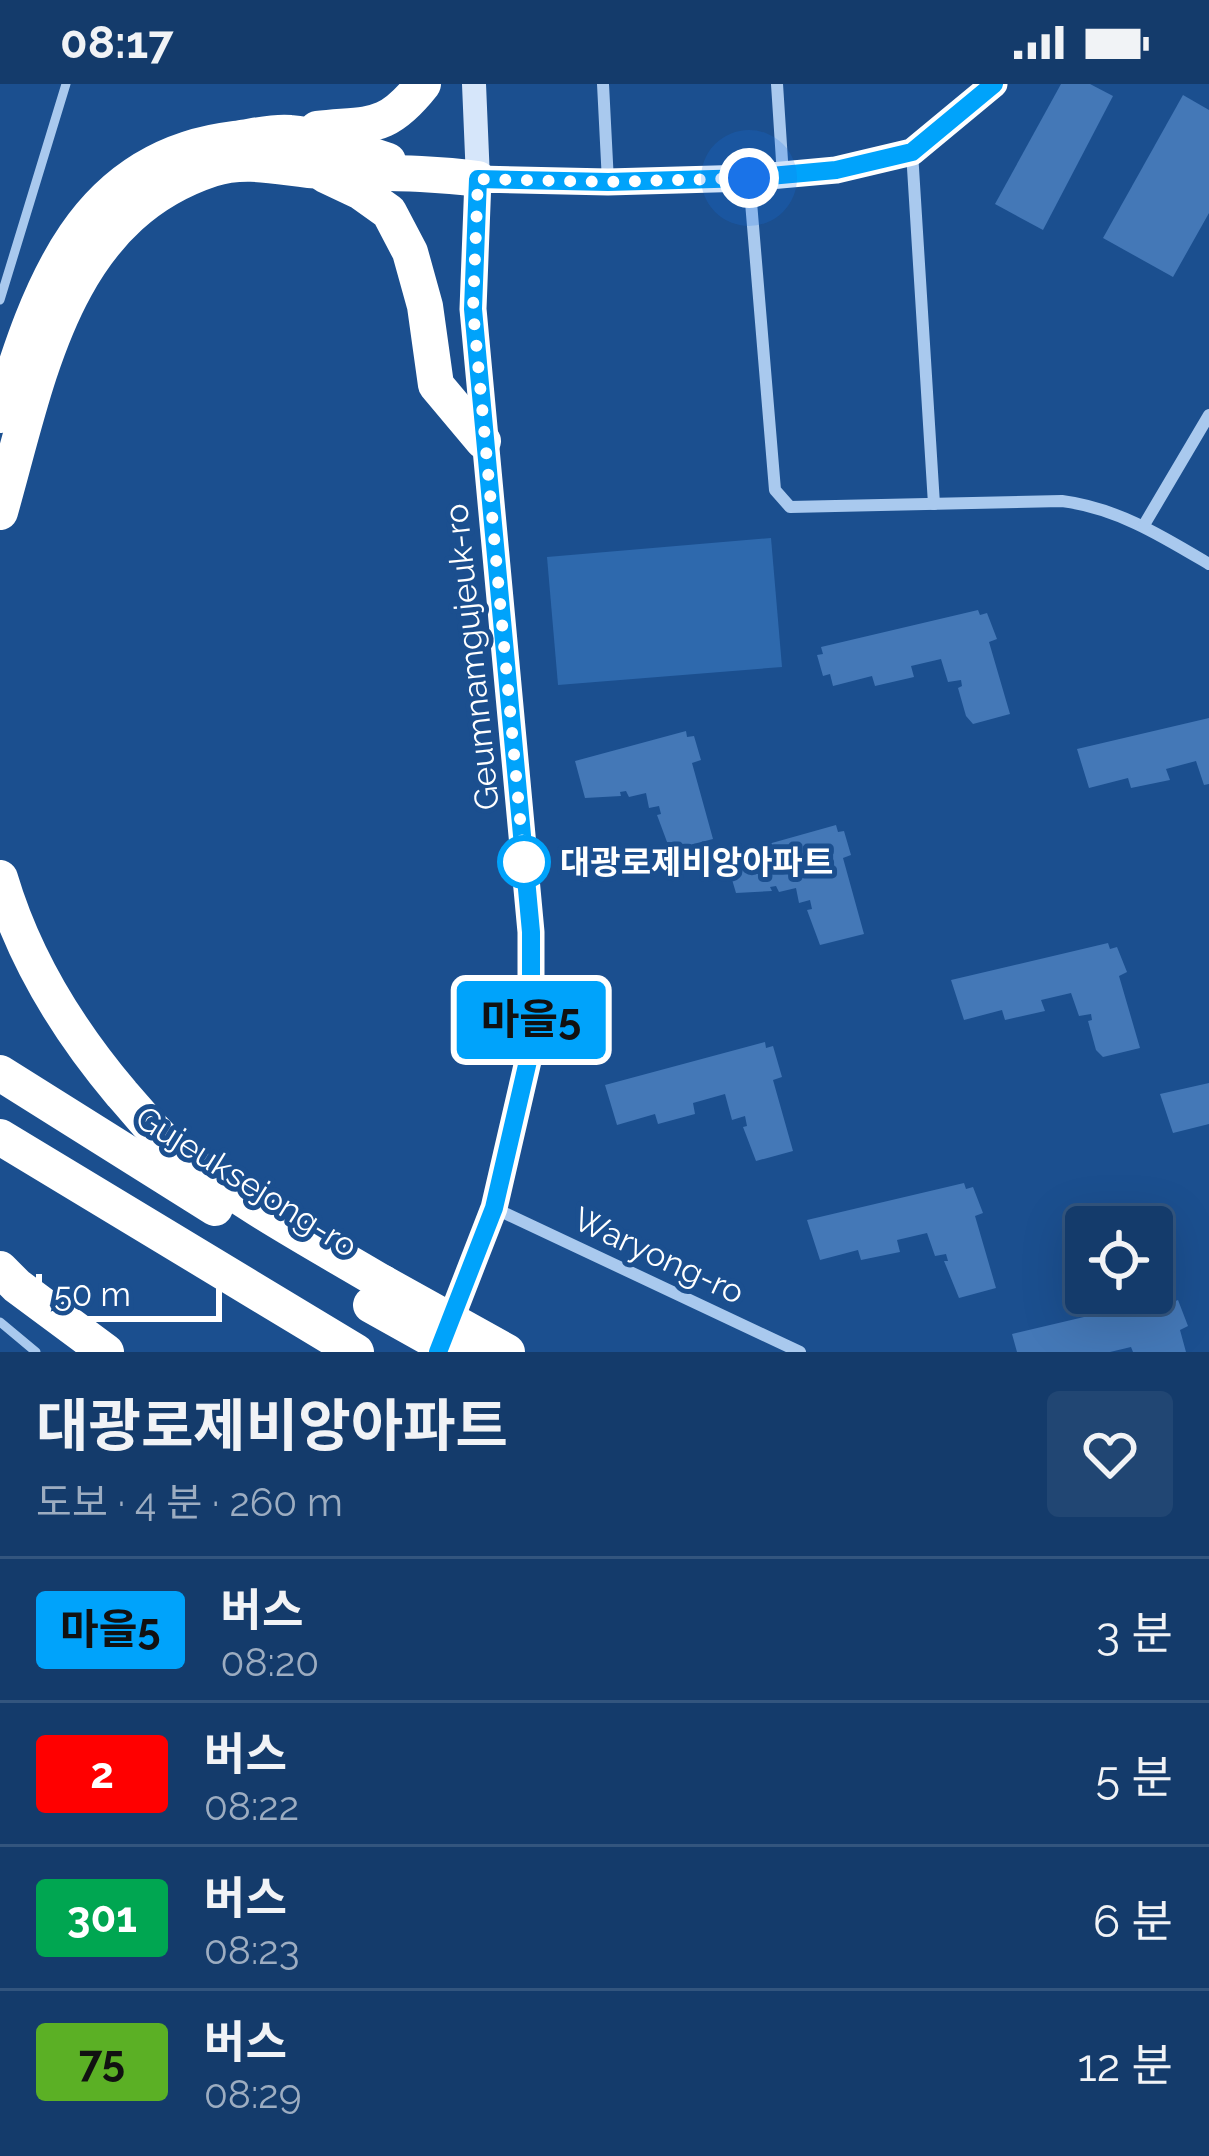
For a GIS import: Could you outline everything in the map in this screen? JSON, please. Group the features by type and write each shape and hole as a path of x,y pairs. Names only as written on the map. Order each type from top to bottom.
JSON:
{"highway":[{"path":"0,415 26,330 64,248 128,177 193,144 370,126 404,109 423,84"},
{"path":"288,132 420,171"},
{"path":"0,512 61,314 86,263 133,209 214,168 280,163 316,171 361,192 389,212 410,252 425,306 436,385 483,441"},
{"path":"316,171 420,171 478,179"},
{"path":"0,878 14,925 50,997 95,1062 176,1152 377,1294 507,1352"},
{"name":"Gujeuksejong-ro","path":"0,1073 377,1294 455,1352"},
{"path":"0,1137 352,1350"},
{"path":"0,1270 106,1352"}],"main road":[{"name":"Geumnamgujeuk-ro","path":"438,1352 494,1208 531,1048 531,932 473,309 478,179 474,84"}],"street":[{"path":"603,84 608,182"},
{"path":"777,84 783,176"},
{"path":"478,179 608,182 836,170 912,152 994,84"},
{"path":"912,152 934,504"},
{"path":"749,178 775,490 790,507 1062,501 1091,505 1144,525 1209,564"},
{"path":"1144,525 1209,415"},
{"name":"Waryong-ro","path":"494,1208 800,1352"}],"lane":[{"path":"0,300 66,84"},
{"path":"0,1322 36,1352"}],"shaded area":[{"path":"771,538 782,667 558,685 547,557"}],"building":[{"path":"1061,84 1090,84 1113,96 1043,230 995,204"},
{"path":"1183,95 1209,110 1209,213 1173,277 1103,238"},
{"path":"978,610 980,615 987,613 997,639 989,642 1010,714 973,724 958,688 961,680 948,682 941,659 911,666 914,677 875,686 872,676 833,686 830,674 823,676 817,655 823,654 821,647"},
{"path":"1209,718 1209,784 1204,785 1196,761 1166,769 1170,780 1131,788 1128,778 1089,788 1077,749"},
{"path":"686,731 687,737 694,736 701,760 692,763 713,839 670,850 657,815 661,814 659,806 649,808 646,793 629,797 626,791 621,796 585,798 575,761"},
{"path":"836,825 838,832 844,831 851,855 843,858 864,934 820,945 807,910 812,909 810,900 799,903 796,888 779,892 776,886 770,887 772,891 736,893 725,856"},
{"path":"1108,943 1110,949 1117,947 1127,972 1119,976 1140,1048 1103,1057 1096,1050 1088,1021 1091,1014 1079,1016 1071,993 1041,1000 1045,1011 1005,1020 1002,1010 964,1020 951,980"},
{"path":"765,1042 766,1048 773,1046 782,1077 773,1080 793,1151 756,1161 743,1127 747,1126 745,1116 732,1120 725,1094 693,1103 695,1114 658,1124 655,1114 617,1125 605,1085"},
{"path":"1209,1083 1209,1124 1173,1133 1160,1094"},
{"path":"964,1183 966,1189 973,1187 983,1213 975,1216 996,1288 959,1298 944,1261 948,1261 946,1254 935,1256 927,1233 897,1240 900,1252 861,1260 858,1250 820,1260 807,1220"},
{"path":"1178,1300 1188,1326 1180,1330 1186,1352 1133,1352 1131,1347 1110,1352 1017,1352 1012,1334 1097,1314 1173,1314 1173,1302"}],"bus line":[{"name":"마을5","path":"438,1352 494,1208 531,1048 531,932 473,309 478,179 608,182 836,170 912,152 994,84"}],"place":[{"name":"대광로제비앙아파트","path":"524,862"}],"route":[{"path":"524,862 473,309 478,179 749,178"}]}
